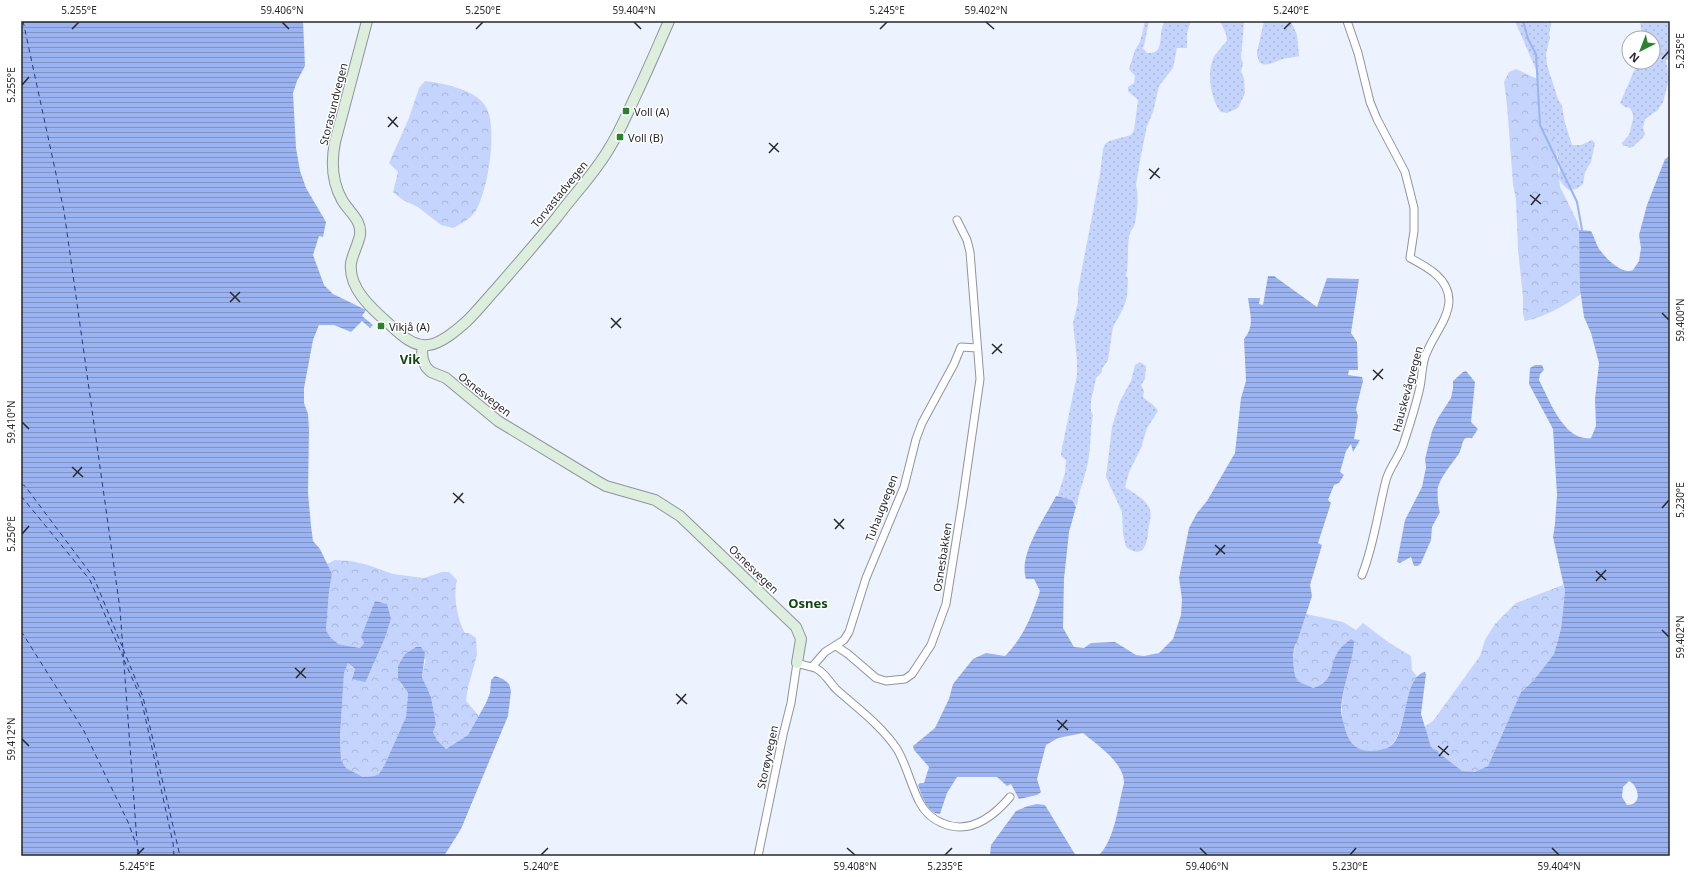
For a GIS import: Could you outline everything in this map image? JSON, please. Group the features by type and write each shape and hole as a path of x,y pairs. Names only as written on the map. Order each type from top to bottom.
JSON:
{"main road":[{"name":"Storasundvegen","path":"367,21 335,142 332,160 333,174 338,191 343,201 356,219 359,226 360,235 351,267 357,288 372,308 392,327 410,340 423,345"},
{"name":"Torvastadvegen","path":"423,345 433,344 442,339 472,315 536,242 599,164 616,138 669,21"},
{"name":"Osnesvegen","path":"423,345 423,360 430,372 446,378 498,421 606,486 655,500 680,516 796,627 801,640 797,664"}],"street":[{"name":"Hauskevågvegen","path":"1347,21 1358,53 1370,102 1377,119 1405,172 1414,208 1414,231 1410,258 1433,271 1440,278 1447,291 1449,300 1447,311 1425,357 1420,388 1404,445 1389,471 1386,480 1383,498 1362,574"},
{"name":"Osnesbakken","path":"836,646 848,654 876,678 895,682 905,680 912,674 931,645 946,604 980,379 970,252 967,240 957,220"},
{"name":"Tuhaugvegen","path":"812,667 825,652 844,640 849,632 866,578 904,487 916,439 961,347 977,348"},
{"path":"797,664 812,667 822,672 835,688 866,715 888,738 900,755 921,804 935,820 954,827 972,826 994,813 1010,797"},
{"name":"Storøyvegen","path":"758,856 791,703 797,664"}],"green space":[{"path":"1145,21 1149,21 1144,46 1142,47 1147,53 1152,53 1159,48 1164,21 1191,21 1187,33 1187,48 1177,48 1173,68 1159,86 1153,112 1147,126 1136,185 1136,217 1134,226 1129,236 1126,276 1128,278 1127,297 1123,309 1113,327 1108,360 1102,369 1102,372 1096,378 1091,401 1091,411 1093,415 1089,456 1077,505 1057,498 1065,473 1066,460 1061,456 1061,453 1077,375 1073,323 1078,302 1078,290 1100,174 1103,149 1105,144 1109,141 1131,135 1134,130 1138,100 1128,91 1128,87 1134,83 1135,76 1129,69 1135,50 1140,42"},
{"path":"1220,21 1244,22 1241,58 1243,63 1241,72 1244,78 1245,93 1238,108 1227,113 1221,112 1217,107 1210,84 1212,61 1227,41 1226,34"},
{"path":"1264,21 1291,21 1297,35 1299,56 1285,58 1271,64 1263,64 1260,62 1257,52"},
{"path":"1515,21 1552,21 1546,54 1547,65 1558,99 1562,106 1565,123 1572,145 1581,145 1592,140 1595,143 1591,162 1585,172 1583,184 1577,189 1569,190 1563,185 1558,177 1560,170 1557,152 1555,146 1547,135 1537,80 1537,72"},
{"path":"1640,21 1670,21 1670,59 1666,60 1669,79 1663,102 1658,110 1645,119 1643,128 1645,134 1644,136 1633,147 1629,148 1627,146 1623,146 1622,143 1629,135 1633,114 1630,108 1625,107 1620,103 1634,70 1661,70 1661,30 1641,30"},
{"path":"1516,69 1540,80 1543,113 1548,129 1556,146 1560,187 1580,230 1581,294 1568,303 1540,317 1525,321 1523,314 1523,297 1518,250 1516,200 1513,184 1504,82 1509,72"},
{"path":"425,81 459,88 475,96 482,101 490,117 490,160 480,203 473,215 453,228 441,225 418,207 403,200 393,192 398,172 389,163 409,118 419,88"},
{"path":"1140,362 1146,366 1145,379 1141,385 1144,391 1143,397 1158,411 1147,428 1141,448 1129,472 1125,487 1144,501 1149,507 1150,512 1146,543 1142,550 1138,552 1126,547 1123,533 1122,512 1106,477 1112,427 1120,401 1131,381 1135,365"},
{"path":"335,560 351,561 368,565 393,574 424,578 442,572 449,572 457,580 455,593 456,607 460,621 465,633 469,633 476,638 477,655 468,687 466,701 479,716 468,735 446,749 437,740 433,732 436,724 431,697 422,677 426,658 400,683 408,693 406,717 379,774 363,777 346,768 341,760 340,737 344,673 348,663 355,670 352,677 366,681 385,638 391,619 375,601 361,637 364,643 360,648 338,644 330,637 326,630 332,574 327,564"},
{"path":"1563,585 1565,591 1561,629 1554,654 1534,680 1521,692 1488,766 1471,773 1459,770 1431,747 1424,727 1433,721 1480,656 1485,640 1495,624 1516,603"},
{"path":"1306,614 1343,622 1356,630 1363,623 1388,642 1411,656 1412,670 1418,678 1409,694 1400,730 1389,747 1382,750 1364,751 1353,744 1349,738 1343,723 1342,704 1343,693 1350,667 1339,650 1330,673 1324,682 1313,688 1297,682 1293,664 1295,647"}],"shaded area":[{"path":"21,21 303,21 305,66 297,81 293,93 296,148 300,171 306,188 326,222 323,237 319,236 313,255 324,285 333,294 366,310 362,316 373,325 370,328 362,321 351,332 334,325 319,325 313,340 304,388 304,403 308,414 309,430 308,493 313,541 320,549 332,574 326,630 330,637 338,644 360,648 364,643 361,637 375,601 387,604 391,619 385,638 366,681 352,679 355,669 348,663 344,673 340,737 341,760 346,768 363,777 379,774 406,717 408,693 398,679 398,666 405,654 416,647 421,647 425,653 422,677 431,697 436,724 433,732 437,740 446,749 468,735 486,703 490,693 491,680 495,676 503,679 509,684 511,691 508,716 461,829 444,856 21,856"},
{"path":"1670,156 1670,856 1098,856 1104,849 1112,832 1124,783 1123,775 1115,761 1083,733 1058,738 1046,745 1037,779 1041,792 1037,795 1019,799 1011,784 1007,786 997,777 957,777 947,793 940,814 935,813 928,807 923,799 918,785 920,783 924,783 929,767 914,750 913,746 935,728 949,699 953,684 973,659 986,653 1005,656 1012,649 1022,633 1040,591 1034,579 1026,579 1026,559 1034,536 1056,496 1072,500 1076,507 1069,532 1064,579 1063,628 1074,647 1084,648 1091,643 1115,642 1136,655 1144,656 1159,653 1173,639 1181,615 1182,599 1179,578 1189,528 1197,513 1207,501 1235,453 1241,398 1246,381 1244,339 1251,325 1248,298 1260,298 1259,304 1263,305 1268,276 1274,276 1317,307 1327,278 1359,279 1351,333 1357,342 1358,370 1349,370 1348,375 1362,377 1363,381 1356,409 1358,416 1354,439 1360,440 1353,452 1351,444 1346,451 1340,472 1344,475 1339,483 1334,485 1328,500 1331,503 1318,543 1322,545 1310,585 1312,596 1293,655 1297,681 1313,688 1320,685 1328,677 1339,650 1351,639 1354,641 1352,658 1343,692 1341,710 1347,733 1354,745 1364,750 1371,751 1387,748 1394,743 1399,734 1412,685 1417,676 1425,672 1421,714 1431,747 1462,771 1474,772 1488,766 1521,692 1534,680 1554,654 1561,629 1565,591 1553,537 1557,495 1553,429 1529,384 1530,368 1535,365 1542,365 1544,370 1540,374 1539,380 1553,408 1565,426 1573,433 1581,437 1591,438 1596,426 1595,399 1599,363 1591,333 1584,317 1580,289 1579,230 1591,231 1599,249 1614,265 1624,270 1633,270 1639,261 1641,248 1639,235 1647,205 1665,159","holes":["1629,781 1632,783 1638,795 1635,802 1627,805 1622,797 1623,787"]},
{"path":"1466,371 1475,382 1471,422 1478,429 1472,438 1465,439 1462,443 1459,453 1442,478 1438,487 1438,503 1440,512 1432,527 1431,540 1421,563 1418,566 1414,566 1411,557 1400,563 1397,562 1405,520 1422,487 1426,467 1425,459 1432,431 1438,418 1451,398 1453,381"},
{"path":"1037,804 1045,805 1076,856 990,856 991,845 1016,811"}],"waterway":[{"path":"1523,21 1528,39 1536,54 1540,125 1577,202 1582,230"}],"ferry route":[{"path":"23,21 64,211 120,609 138,856"},
{"path":"21,484 25,486 94,578 122,646"},
{"path":"21,496 90,580 123,657"},
{"path":"21,631 84,731 128,822 136,844"},
{"path":"123,649 143,697 180,856"},
{"path":"124,660 141,698 173,843 174,856"},
{"path":"138,849 140,856"}],"place":[{"name":"Voll (A)","path":"626,111"},
{"name":"Voll (B)","path":"620,137"},
{"name":"Vikjå (A)","path":"381,326"}],"district":[{"name":"Vik","path":"410,359"},
{"name":"Osnes","path":"808,603"}]}
